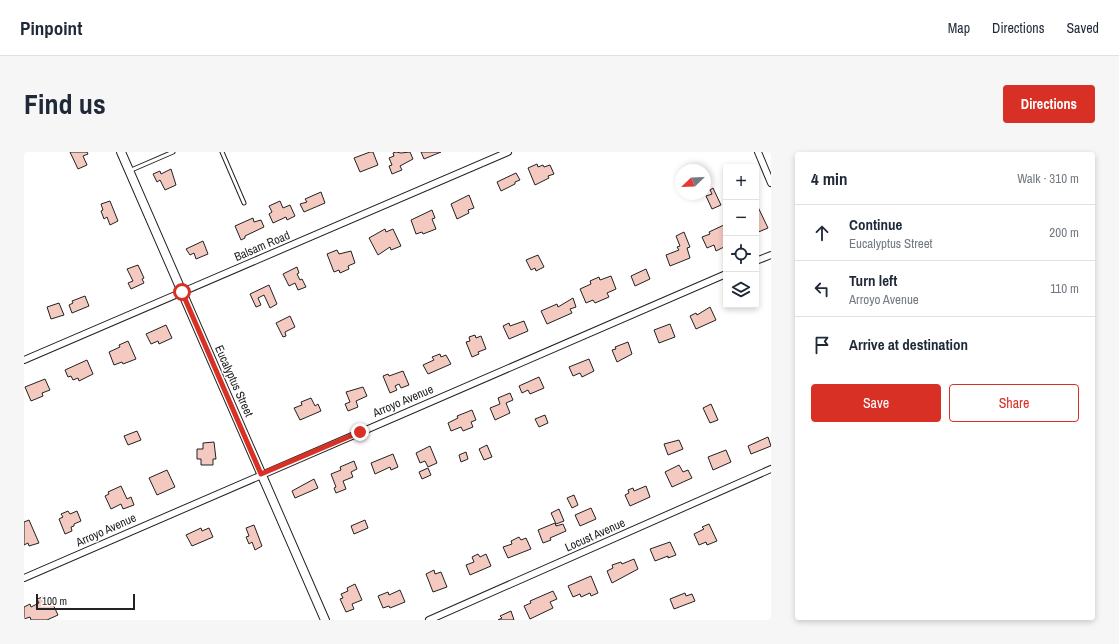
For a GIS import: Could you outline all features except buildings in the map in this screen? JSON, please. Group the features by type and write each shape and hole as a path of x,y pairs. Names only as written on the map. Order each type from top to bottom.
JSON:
{"main road":[{"name":"Eucalyptus Street","path":"121,152 325,620"}],"street":[{"name":"Balsam Road","path":"24,360 508,152"},
{"path":"758,152 771,183"},
{"path":"759,260 771,255"},
{"name":"Arroyo Avenue","path":"24,578 261,474 723,275"},
{"name":"Locust Avenue","path":"429,620 771,470"}],"lane":[{"path":"129,171 173,152"},
{"path":"222,152 244,203"}],"route":[{"path":"182,292 261,474 360,432"}]}
